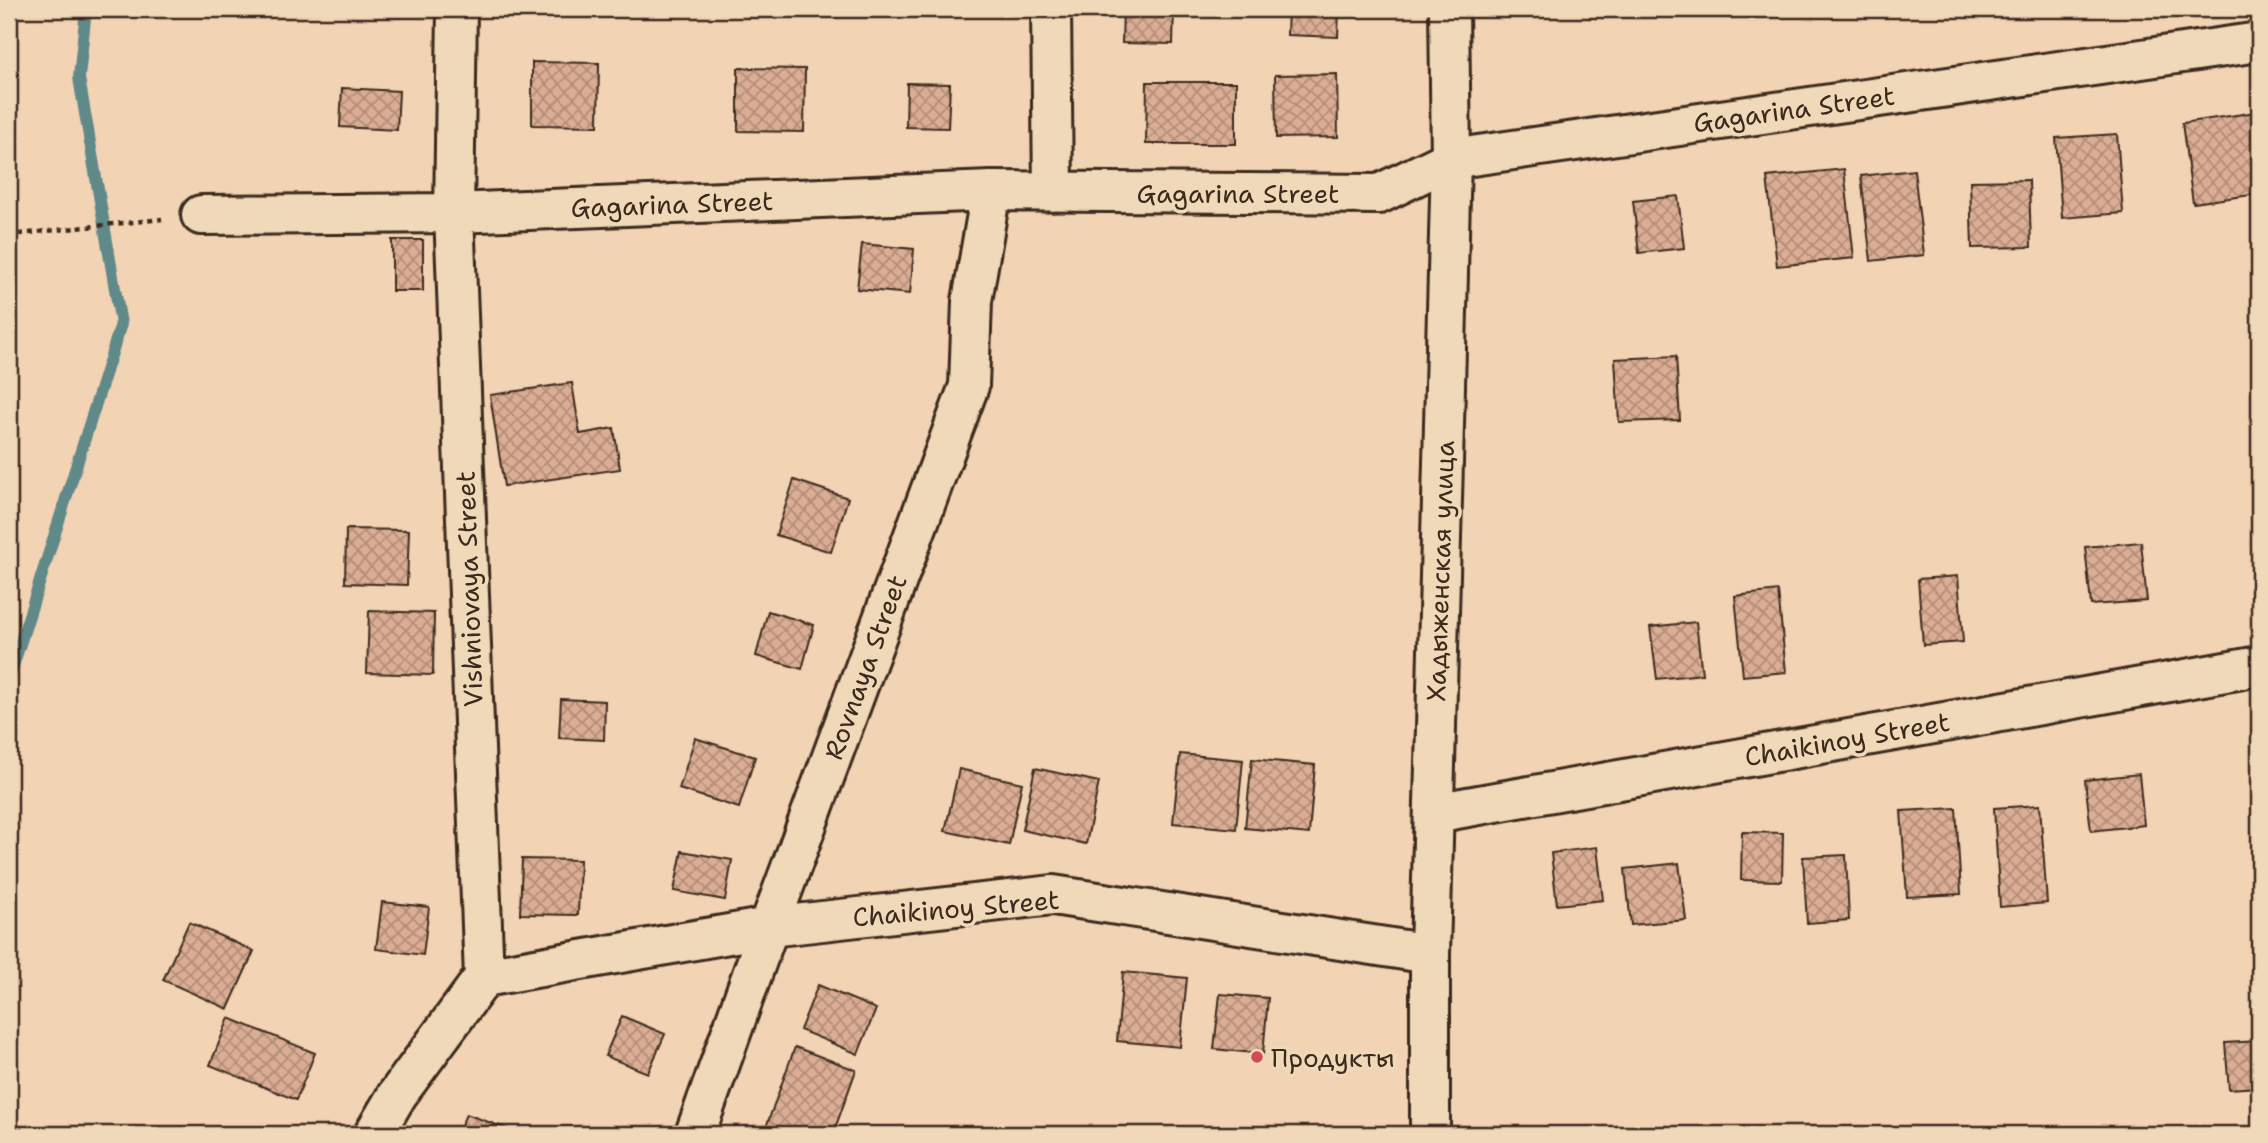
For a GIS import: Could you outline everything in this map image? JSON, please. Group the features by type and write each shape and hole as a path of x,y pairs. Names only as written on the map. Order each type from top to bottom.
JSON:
{"street":[{"name":"Vishniovaya Street","path":"457,9 454,213 484,977"},
{"path":"1051,9 1053,192"},
{"name":"Хадыженская улица","path":"1430,1134 1430,954 1451,159 1449,9"},
{"name":"Gagarina Street","path":"201,215 454,213 990,191 1379,194 1451,159 2259,42"},
{"name":"Rovnaya Street","path":"695,1134 969,386 972,301 990,191"},
{"name":"Chaikinoy Street","path":"1434,813 2259,666"},
{"name":"Chaikinoy Street","path":"484,977 769,927 1052,895 1430,954"},
{"path":"373,1134 397,1095 484,977"}],"path":[{"path":"9,235 201,215"}],"building":[{"path":"1123,9 1174,9 1173,44 1122,43"},
{"path":"1288,9 1339,9 1338,37 1287,35"},
{"path":"1727,9 1773,9 1774,12 1728,18"},
{"path":"532,62 599,63 598,126 532,125"},
{"path":"738,68 805,69 804,132 738,131"},
{"path":"1337,74 1338,137 1276,138 1275,75"},
{"path":"1147,82 1236,82 1236,144 1146,144"},
{"path":"907,83 950,84 948,128 906,127"},
{"path":"342,88 399,91 397,130 340,127"},
{"path":"2257,112 2259,194 2193,203 2182,123"},
{"path":"2117,134 2123,213 2062,218 2056,138"},
{"path":"1844,169 1854,258 1777,266 1767,177"},
{"path":"1914,170 1924,255 1871,261 1861,176"},
{"path":"2029,180 2031,247 1972,248 1970,181"},
{"path":"1678,196 1684,248 1639,253 1633,201"},
{"path":"392,240 423,240 423,291 392,291"},
{"path":"862,244 914,249 910,294 857,289"},
{"path":"1676,356 1680,420 1619,422 1615,359"},
{"path":"572,383 580,434 614,428 620,469 504,486 490,395"},
{"path":"794,480 848,498 831,552 776,535"},
{"path":"346,529 409,530 407,585 345,583"},
{"path":"2141,542 2147,601 2091,605 2085,547"},
{"path":"1958,576 1963,642 1923,645 1918,579"},
{"path":"1778,591 1786,672 1743,676 1735,596"},
{"path":"369,611 434,613 433,675 367,673"},
{"path":"768,611 814,625 802,669 756,656"},
{"path":"1696,622 1702,674 1657,679 1650,627"},
{"path":"561,699 605,701 604,740 559,738"},
{"path":"695,738 755,757 739,808 679,789"},
{"path":"1180,754 1243,760 1236,829 1173,823"},
{"path":"1252,759 1315,765 1309,834 1245,828"},
{"path":"1035,768 1099,782 1086,844 1022,830"},
{"path":"959,769 1022,783 1009,845 945,831"},
{"path":"2139,774 2144,825 2091,831 2085,780"},
{"path":"2040,805 2047,903 2000,907 1994,808"},
{"path":"1956,808 1961,894 1907,897 1901,811"},
{"path":"1742,832 1783,833 1782,881 1741,880"},
{"path":"1597,847 1603,900 1557,905 1551,853"},
{"path":"682,851 732,860 725,900 674,891"},
{"path":"1846,855 1849,920 1807,923 1803,857"},
{"path":"522,859 580,860 578,915 520,914"},
{"path":"1679,863 1686,920 1631,925 1625,869"},
{"path":"382,902 429,907 423,955 376,949"},
{"path":"189,922 254,951 228,1009 163,980"},
{"path":"1123,972 1187,978 1180,1047 1117,1041"},
{"path":"818,985 876,1009 858,1054 800,1030"},
{"path":"1220,994 1268,998 1263,1054 1214,1049"},
{"path":"622,1016 665,1034 648,1073 605,1056"},
{"path":"229,1018 315,1053 296,1100 210,1065"},
{"path":"2259,1041 2259,1087 2229,1089 2225,1043"},
{"path":"795,1047 856,1070 833,1134 779,1134 765,1130"},
{"path":"466,1114 519,1133 458,1134"}],"waterway":[{"path":"9,679 121,324 79,78 86,9"}],"place":[{"name":"Продукты","path":"1257,1057"}]}
